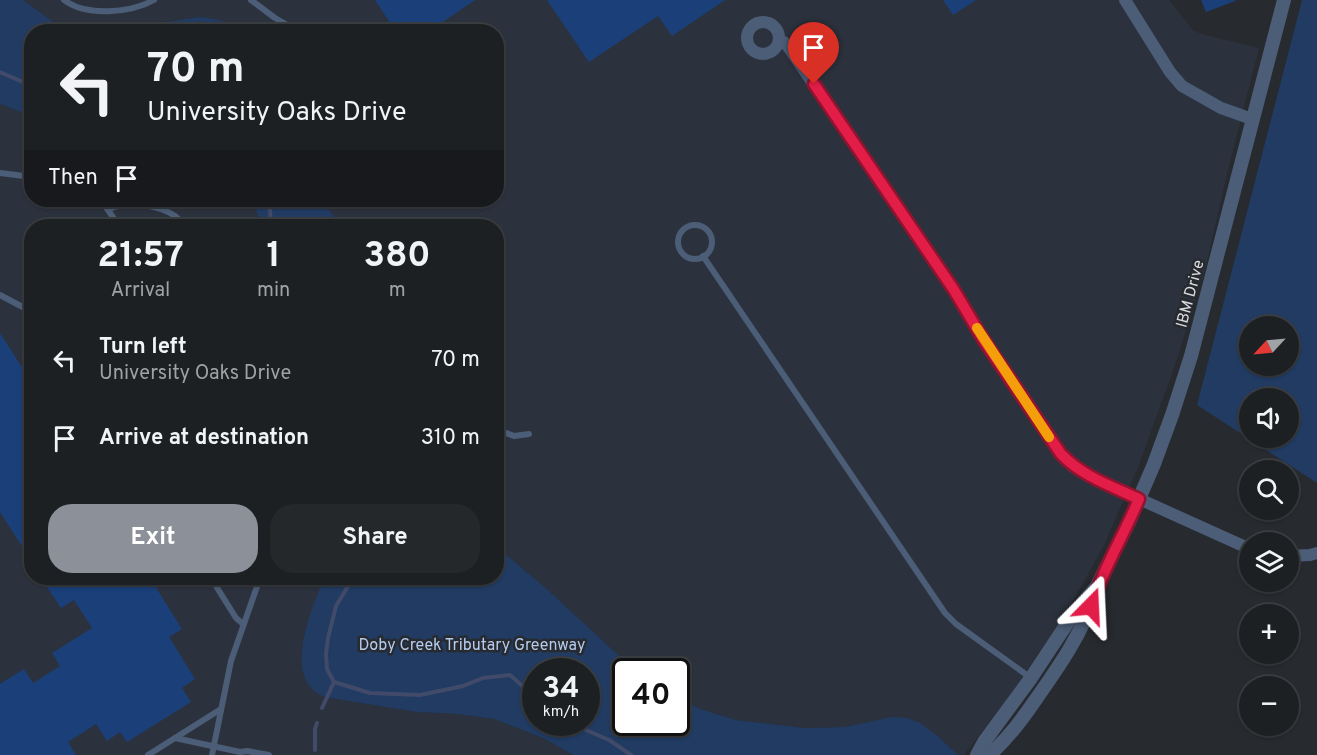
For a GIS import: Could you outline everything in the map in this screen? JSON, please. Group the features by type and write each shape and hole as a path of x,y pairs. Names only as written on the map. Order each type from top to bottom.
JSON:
{"street":[{"path":"1125,0 1170,72 1182,86 1221,108 1252,119"},
{"name":"IBM Drive","path":"989,755 1004,741 1063,661 1084,622 1097,586 1130,520 1154,464 1191,356 1284,0"},
{"path":"779,40 787,45 869,164 1061,454 1086,475 1239,544"},
{"path":"1299,556 1317,553"},
{"name":"IBM Drive","path":"977,755 1074,614 1097,586"},
{"path":"982,755 1031,693 1035,684 1031,678"}],"lane":[{"path":"64,0 77,8 102,11 140,6 154,0"},
{"path":"250,0 286,24"},
{"path":"0,173 24,176"},
{"path":"106,207 114,219"},
{"path":"108,210 114,207"},
{"path":"147,207 173,215 177,219"},
{"path":"689,226 700,226 709,233 712,243 703,256 688,257 680,250 678,239 680,233 689,226"},
{"path":"703,256 943,610 956,624 1031,678"},
{"path":"0,295 24,308"},
{"path":"504,432 514,436 528,434"},
{"path":"215,585 238,621 243,624"},
{"path":"212,755 231,661 257,585"},
{"path":"148,755 220,710"},
{"path":"175,738 241,754 247,751 269,755"}],"shaded area":[{"path":"23,0 1169,0 1193,30 1259,48 1205,270 1175,365 1139,465 1104,545 1071,605 1006,701 964,755 958,755 939,737 878,720 845,727 805,728 736,720 700,709 690,703 690,658 622,658 504,553 504,219 336,219 327,207 504,207 504,24 234,24 199,17 159,24 58,24"},
{"path":"0,104 24,113 24,207 255,207 259,219 24,219 24,585 322,585 305,632 302,649 330,698 417,712 494,719 522,730 522,736 538,736 573,755 0,755"}],"green space":[{"path":"0,0 23,0 58,24 24,24 24,113 0,104"},
{"path":"1302,0 1317,0 1317,483 1299,471 1299,460 1282,460 1263,448 1299,448 1299,388 1239,388 1239,432 1197,405"},
{"path":"199,17 232,24 159,24"},
{"path":"255,207 327,207 336,219 259,219"},
{"name":"Doby Creek Tributary Greenway","path":"504,553 622,658 612,658 612,736 690,736 690,703 700,709 736,720 805,728 845,727 892,717 907,718 920,723 958,755 573,755 538,736 600,736 600,658 522,658 522,730 494,719 417,712 330,698 317,693 307,683 303,669 302,654 308,621 321,585 504,585"}],"building":[{"path":"375,0 475,0 440,24 391,24"},
{"path":"547,0 725,0 672,36 658,16 589,62"},
{"path":"943,0 976,0 953,15"},
{"path":"1201,0 1235,0 1235,1 1206,12"},
{"path":"0,333 24,370 24,550 0,512"},
{"path":"46,585 154,585 182,629 169,637 195,679 182,688 191,702 127,742 120,732 107,741 96,724 68,742 76,755 0,755 0,684 24,669 33,683 60,666 52,653 92,628 74,600 61,608"}],"waterway":[{"path":"0,72 24,82"},
{"path":"268,207 271,219"},
{"path":"349,585 336,606 328,638 327,669 334,682 370,693 420,695 463,686 483,678 510,675 522,686"},
{"path":"322,708 334,682"},
{"path":"315,750 317,723"},
{"path":"600,736 631,755"}],"slow traffic":[{"path":"977,328 1049,437"}],"route":[{"path":"814,84 954,290 983,339 1061,454 1086,475 1139,499 1097,586 1091,606"}]}
